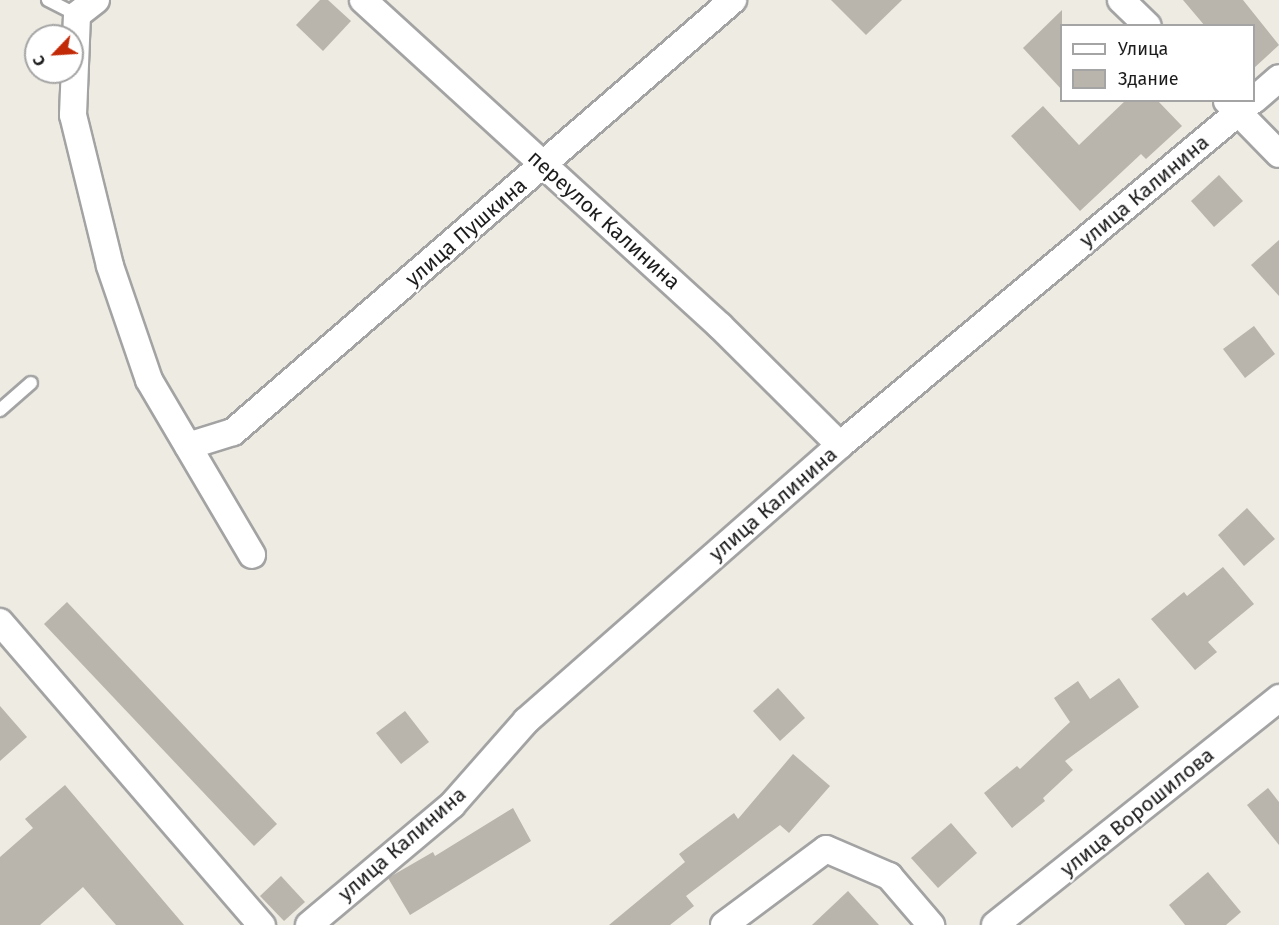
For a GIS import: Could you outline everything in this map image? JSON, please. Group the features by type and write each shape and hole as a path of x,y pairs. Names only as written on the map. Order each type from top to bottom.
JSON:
{"street":[{"name":"переулок Калинина","path":"363,0 720,326 840,445"},
{"name":"улица Пушкина","path":"188,446 233,432 733,0"},
{"path":"1121,0 1146,24"},
{"path":"86,8 73,115 110,266 149,380 252,555"},
{"name":"улица Калинина","path":"1255,95 1279,78"},
{"path":"1243,103 1279,154"},
{"name":"улица Калинина","path":"309,925 452,805 526,721 840,445 1243,103"},
{"path":"0,622 262,925"},
{"name":"улица Ворошилова","path":"995,925 1279,699"},
{"path":"724,925 826,849 889,876 931,925"}],"lane":[{"path":"48,0 86,8"},
{"path":"0,410 31,383"}],"building":[{"path":"320,0 328,0 351,21 323,51 296,25"},
{"path":"831,0 902,0 866,35"},
{"path":"1183,0 1243,0 1279,45 1255,67 1255,24 1203,24"},
{"path":"1062,10 1060,88 1023,48"},
{"path":"1124,102 1159,102 1182,126 1146,159 1141,154 1080,211 1011,136 1043,106 1079,145"},
{"path":"1219,175 1243,201 1214,227 1191,201"},
{"path":"1279,240 1279,296 1251,265"},
{"path":"1254,326 1275,354 1245,378 1223,349"},
{"path":"1247,508 1275,539 1244,566 1218,535"},
{"path":"1223,567 1254,604 1208,642 1217,652 1195,670 1151,619 1184,592 1187,596"},
{"path":"67,602 277,824 254,846 44,624"},
{"path":"1119,678 1139,707 1065,761 1073,770 1043,798 1045,801 1012,828 984,793 1017,766 1020,769 1070,722 1054,698 1078,681 1090,699"},
{"path":"778,688 805,718 780,741 753,711"},
{"path":"0,706 27,737 0,761"},
{"path":"405,711 429,742 401,764 376,733"},
{"path":"793,754 830,786 789,833 780,825 686,896 694,906 670,925 609,925 685,862 679,854 734,813 738,819"},
{"path":"65,785 184,925 116,925 83,887 40,925 0,925 0,857 33,828 25,819"},
{"path":"1268,788 1279,802 1279,845 1247,805"},
{"path":"513,808 531,841 410,915 388,878 433,852 435,856"},
{"path":"951,823 977,853 938,888 911,858"},
{"path":"1208,872 1241,912 1226,925 1185,925 1169,905"},
{"path":"281,876 305,902 284,921 260,896"},
{"path":"848,891 879,925 812,925"}]}
